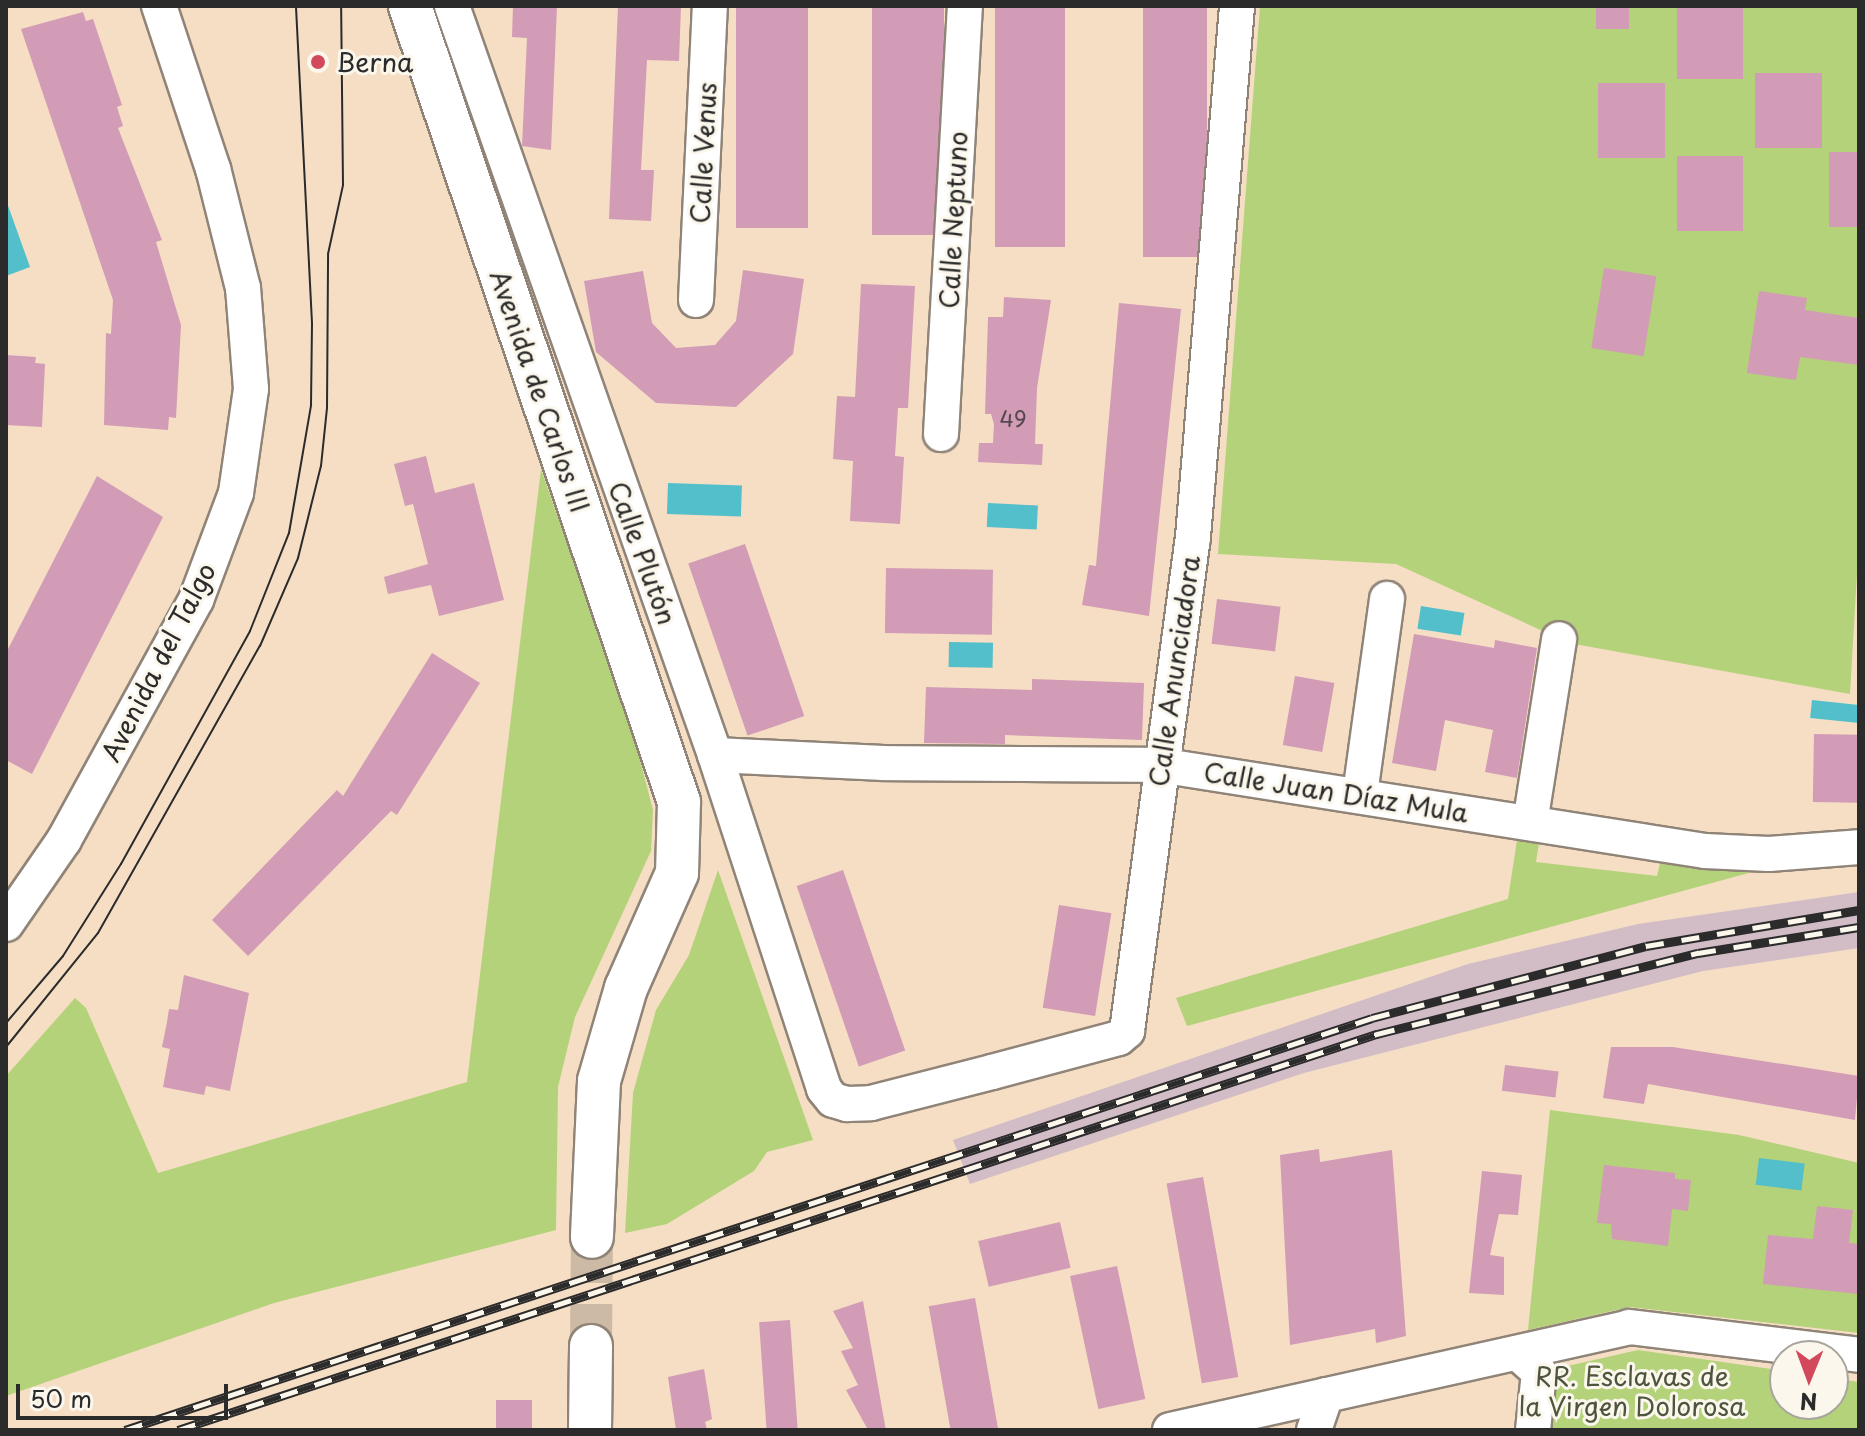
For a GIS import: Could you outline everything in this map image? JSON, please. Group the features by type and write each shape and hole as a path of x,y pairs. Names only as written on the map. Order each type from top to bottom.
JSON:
{"street":[{"name":"Avenida del Talgo","path":"6,924 64,840 196,600 236,493 251,389 243,288 213,169 159,6"},
{"name":"Avenida de Carlos III","path":"410,6 671,774 681,824 677,873 608,1044 595,1121 592,1237"},
{"name":"Calle Plutón","path":"452,6 715,755 820,1075 833,1100"},
{"name":"Calle Venus","path":"696,300 710,6"},
{"name":"Calle Neptuno","path":"941,434 965,6"},
{"name":"Calle Anunciadora","path":"833,1100 871,1103 1119,1038 1127,1031 1159,765 1193,537 1237,6"},
{"path":"1360,794 1387,599"},
{"path":"1530,823 1559,639"},
{"name":"Calle Juan Díaz Mula","path":"715,755 884,763 1159,765 1360,794 1705,851 1769,854 1859,847"},
{"path":"1170,1430 1520,1355 1629,1327 1859,1355"},
{"path":"590,1430 591,1346"},
{"path":"1520,1355 1539,1372 1533,1430"},
{"path":"1314,1430 1326,1395"}],"shaded area":[{"path":"1859,892 1859,948 1703,971 1304,1073 970,1184 953,1140 1468,964 1638,924"}],"green space":[{"path":"1260,6 1859,6 1859,539 1850,694 1569,643 1396,564 1218,554"},
{"path":"541,469 632,730 653,810 651,851 575,1017 558,1087 556,1230 274,1303 6,1396 6,1076 75,998 86,1008 158,1173 467,1082"},
{"path":"1517,840 1539,843 1536,862 1657,876 1661,859 1756,871 1187,1026 1176,998 1508,899"},
{"path":"718,870 813,1140 767,1152 754,1171 667,1224 625,1233 633,1093 656,1010 689,955"},
{"path":"1550,1110 1739,1135 1859,1163 1859,1333 1630,1307 1528,1330"},
{"name":"RR. Esclavas de la Virgen Dolorosa","path":"1638,1350 1769,1369 1769,1420 1849,1420 1849,1380 1859,1382 1859,1430 1548,1430 1559,1368"}],"water":[{"path":"6,200 30,267 6,276"},
{"path":"668,483 742,486 741,517 667,514"},
{"path":"988,503 1038,506 1037,530 987,527"},
{"path":"1421,606 1464,613 1461,636 1417,629"},
{"path":"949,642 993,643 993,668 949,667"},
{"path":"1812,700 1859,705 1857,723 1810,718"},
{"path":"1759,1158 1805,1164 1801,1190 1756,1185"}],"building":[{"path":"513,6 557,6 551,150 522,146 527,38 512,37"},
{"path":"618,6 681,6 679,61 647,60 641,170 654,170 651,221 609,219"},
{"path":"736,6 808,6 808,228 736,228"},
{"path":"872,6 944,6 944,235 872,235"},
{"path":"995,6 1065,6 1065,247 995,247"},
{"path":"1143,6 1207,6 1207,257 1143,257"},
{"path":"1596,6 1629,6 1629,29 1596,29"},
{"path":"1677,6 1743,6 1743,79 1677,79"},
{"path":"83,12 86,21 93,19 122,105 117,107 123,126 118,128 162,240 156,242 181,325 176,418 169,417 168,430 104,425 106,333 111,334 113,300 21,29"},
{"path":"1755,73 1822,73 1822,148 1755,148"},
{"path":"1598,83 1665,83 1665,158 1598,158"},
{"path":"1829,152 1859,152 1859,227 1829,227"},
{"path":"1677,156 1743,156 1743,231 1677,231"},
{"path":"1604,268 1656,276 1644,356 1591,348"},
{"path":"743,270 804,279 793,354 736,407 656,403 596,352 584,281 643,271 652,323 676,348 715,345 736,321"},
{"path":"861,284 915,286 908,408 898,408 895,456 904,457 900,524 850,521 853,461 833,459 837,396 855,397"},
{"path":"1759,291 1807,298 1805,310 1859,318 1859,365 1800,357 1796,380 1747,373"},
{"path":"1004,297 1051,300 1037,388 1035,444 1043,444 1042,465 978,462 979,443 993,443 994,424 991,414 985,414 988,317 1003,317"},
{"path":"1119,303 1181,309 1149,616 1082,605 1089,565 1096,566"},
{"path":"6,355 36,357 35,363 45,364 42,427 6,425"},
{"path":"426,456 435,493 474,483 504,600 439,616 431,585 388,594 384,577 428,564 413,504 405,506 394,464"},
{"path":"97,476 163,517 32,774 6,760 6,653"},
{"path":"745,544 804,716 748,736 688,564"},
{"path":"886,568 993,570 992,635 885,633"},
{"path":"1217,599 1281,607 1275,651 1212,644"},
{"path":"1414,634 1494,648 1495,640 1537,648 1517,778 1485,772 1493,730 1445,720 1436,771 1392,763"},
{"path":"432,653 480,683 397,815 391,811 248,956 212,920 337,790 343,796"},
{"path":"1295,676 1334,683 1322,752 1283,745"},
{"path":"1032,679 1144,683 1142,740 1005,735 1005,744 924,743 926,687 1032,690"},
{"path":"1814,734 1859,735 1858,803 1813,802"},
{"path":"843,870 905,1051 859,1067 797,886"},
{"path":"1059,905 1111,913 1095,1016 1043,1008"},
{"path":"184,975 249,993 230,1091 206,1086 204,1095 163,1087 170,1049 162,1047 169,1009 178,1010"},
{"path":"1611,1047 1673,1047 1859,1076 1855,1120 1648,1084 1644,1104 1603,1098"},
{"path":"1505,1065 1559,1072 1555,1097 1502,1091"},
{"path":"1319,1149 1320,1162 1392,1150 1406,1336 1376,1343 1375,1329 1290,1345 1280,1155"},
{"path":"1604,1165 1675,1173 1675,1179 1691,1180 1688,1211 1672,1209 1668,1246 1612,1239 1611,1224 1597,1223"},
{"path":"1482,1171 1522,1175 1518,1215 1499,1214 1490,1255 1504,1257 1504,1295 1469,1293"},
{"path":"1203,1177 1238,1377 1202,1383 1167,1183"},
{"path":"1817,1206 1853,1210 1849,1243 1859,1244 1859,1294 1763,1284 1768,1235 1813,1239"},
{"path":"1060,1222 1071,1268 989,1287 978,1241"},
{"path":"1117,1266 1145,1399 1098,1409 1070,1276"},
{"path":"975,1298 998,1430 951,1430 929,1306"},
{"path":"863,1301 886,1430 868,1430 846,1390 858,1385 841,1351 853,1348 833,1311"},
{"path":"790,1320 798,1430 767,1430 759,1322"},
{"path":"704,1369 712,1419 705,1422 707,1430 676,1430 668,1377"},
{"path":"496,1400 532,1400 532,1430 496,1430"}],"tunnel":[{"path":"591,1346 592,1237"}],"tram line":[{"path":"6,1023 63,956 121,864 250,631 289,533 311,405 312,323 296,6"},
{"path":"6,1047 98,933 260,646 298,558 321,466 327,408 328,254 343,185 341,6"}],"railway":[{"path":"125,1430 1372,1018 1646,946 1859,910"},
{"path":"178,1430 1377,1034 1698,953 1859,927"}],"place":[{"name":"Berna","path":"318,62"}]}
